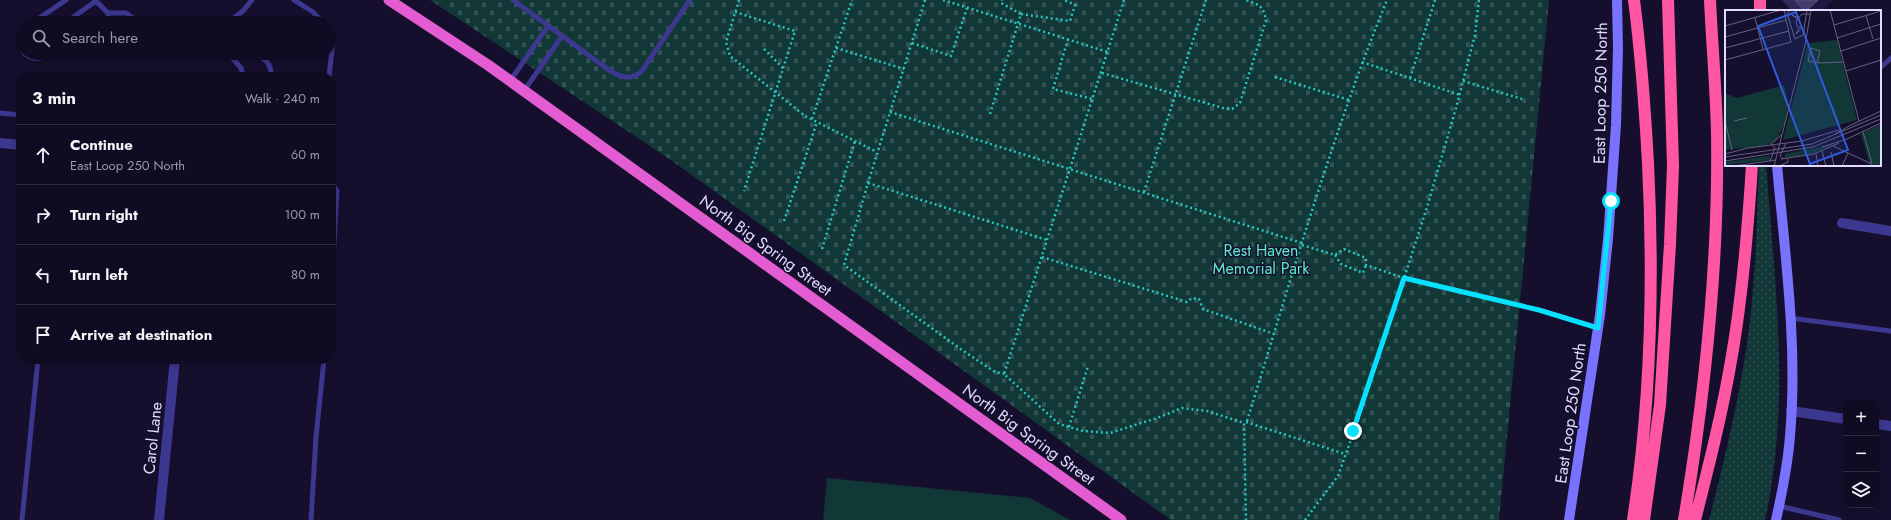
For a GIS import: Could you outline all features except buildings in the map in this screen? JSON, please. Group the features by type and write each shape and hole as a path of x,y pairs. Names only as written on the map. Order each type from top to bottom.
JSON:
{"highway":[{"name":"North Big Spring Street","path":"389,0 443,34 1121,520"},
{"path":"1633,520 1640,472 1647,400 1651,285 1650,199 1644,92 1634,0"},
{"path":"1644,520 1660,405 1670,244 1673,166 1668,0"},
{"path":"1684,520 1700,412 1716,226 1717,132 1710,0"},
{"path":"1760,10 1762,0"},
{"path":"1696,520 1715,443 1732,354 1746,256 1752,166"}],"main road":[{"name":"East Loop 250 North","path":"1569,520 1598,328 1608,239 1614,169 1618,48 1617,0"},
{"path":"1762,0 1764,10"},
{"path":"1776,520 1790,437 1792,411 1790,318 1777,166"}],"street":[{"path":"0,143 16,145"},
{"path":"1842,224 1891,231"},
{"name":"Carol Lane","path":"159,520 175,364"},
{"path":"1792,411 1843,419"},
{"path":"1879,424 1891,426"}],"lane":[{"path":"42,16 66,0"},
{"path":"237,16 243,12 252,0"},
{"path":"294,0 317,16"},
{"path":"513,0 609,70 621,77 636,76 641,72 690,0"},
{"path":"75,16 96,1 108,13 108,16"},
{"path":"108,13 126,13 130,16"},
{"path":"510,82 548,26"},
{"path":"524,92 562,36"},
{"path":"1881,67 1891,58"},
{"path":"234,60 241,72"},
{"path":"265,60 271,66 271,72"},
{"path":"330,72 331,60"},
{"path":"0,113 16,115"},
{"path":"336,190 336,209"},
{"path":"1790,318 1891,331"},
{"path":"22,520 38,364"},
{"path":"311,520 316,437 323,364"},
{"path":"1779,506 1839,520"}],"path":[{"path":"739,0 726,42 730,56 774,92 812,119 878,152"},
{"path":"812,119 852,0"},
{"path":"925,0 844,264 962,350 995,372 1004,374 1059,424 1083,431 1110,433 1157,418 1182,408 1207,411 1345,454"},
{"path":"943,0 1108,52"},
{"path":"1002,0 1001,2 1021,14 1070,21 1075,5 1064,0"},
{"path":"1004,374 1102,73 1124,0"},
{"path":"1144,192 1206,0"},
{"path":"1102,73 1223,108 1232,109 1240,103 1266,20 1264,10 1257,4 1246,0"},
{"path":"1246,520 1245,422 1349,100 1362,62 1387,0"},
{"path":"1410,78 1435,0"},
{"path":"1305,520 1338,476 1428,204 1460,95 1475,35 1479,0"},
{"path":"912,43 951,56 967,8"},
{"path":"735,12 795,31 774,92 744,190"},
{"path":"990,114 1021,14"},
{"path":"1068,39 1053,89 1093,100"},
{"path":"836,48 904,69"},
{"path":"764,49 782,68"},
{"path":"1362,62 1460,95"},
{"path":"1275,77 1349,100"},
{"path":"1463,81 1522,99"},
{"path":"890,112 1071,168 1335,255 1341,264 1363,273 1366,265 1366,258 1344,249 1335,255"},
{"path":"784,221 817,122"},
{"path":"822,248 855,141"},
{"path":"868,183 1047,240"},
{"path":"1042,258 1187,302 1192,298 1199,299 1203,309 1274,334"},
{"path":"1366,265 1404,278 1539,310 1598,328"},
{"path":"1069,427 1088,366"}],"green space":[{"name":"Rest Haven Memorial Park","path":"430,0 1549,0 1499,520 1171,520 671,160"},
{"path":"1759,166 1766,166 1779,343 1777,432 1773,476 1765,520 1709,520 1733,421 1743,371 1754,281"},
{"path":"827,478 1030,498 1070,520 823,520"}],"route":[{"path":"1353,431 1362,408 1404,278 1539,310 1598,328 1611,201"}]}
